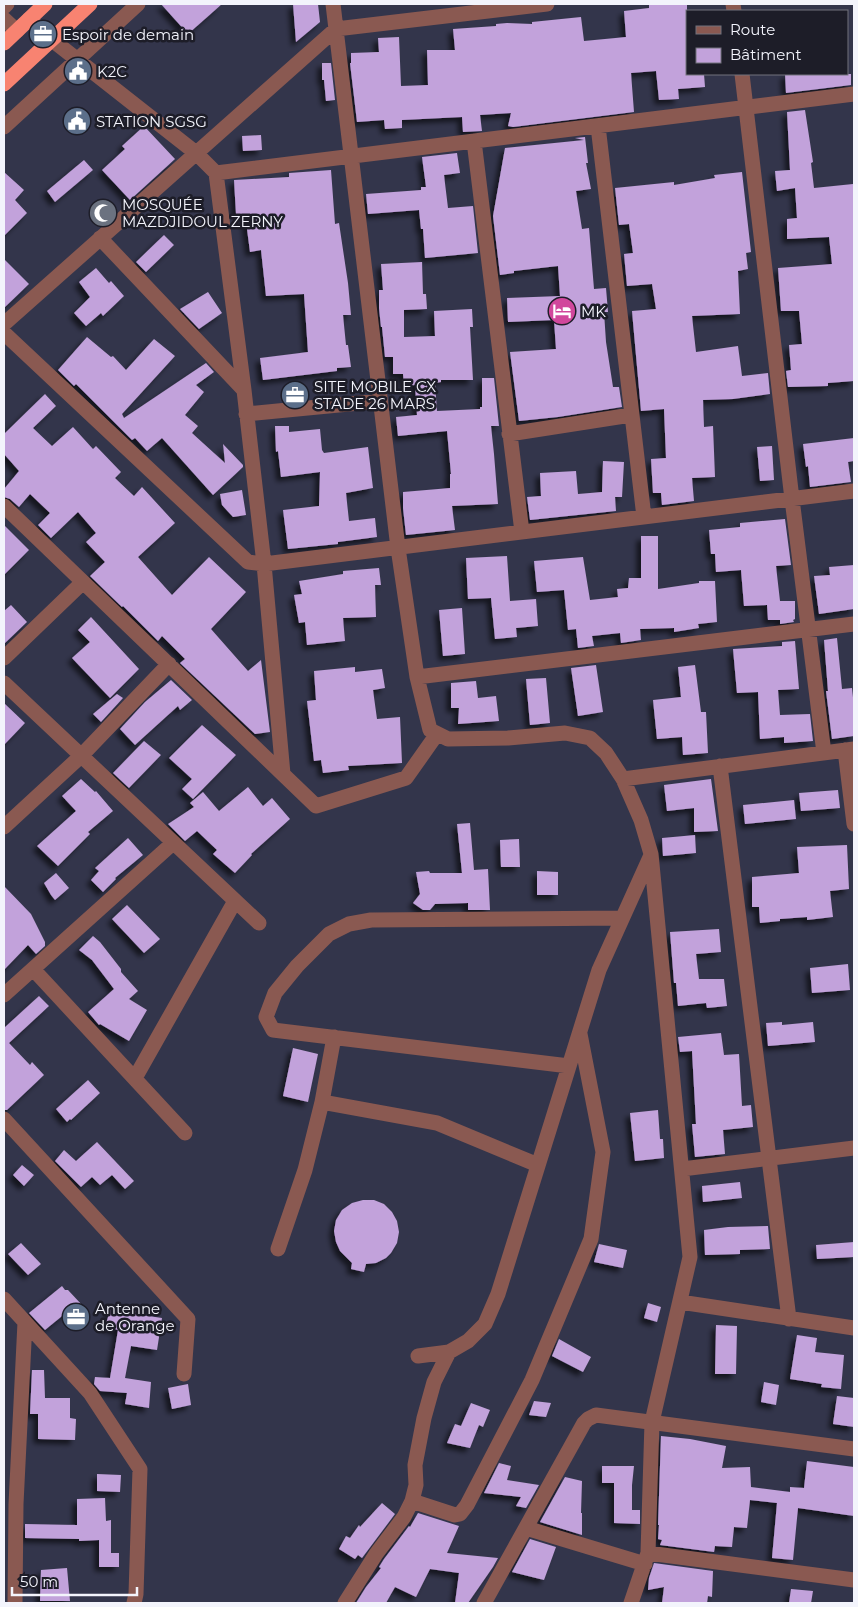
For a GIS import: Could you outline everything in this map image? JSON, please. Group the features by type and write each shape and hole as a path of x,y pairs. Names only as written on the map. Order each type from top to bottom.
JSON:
{"highway":[{"path":"4,44 45,4"},
{"path":"4,84 90,4"}],"street":[{"path":"4,7 7,4"},
{"path":"4,127 138,4"},
{"path":"333,4 398,548 417,677 430,730 448,738 508,738 565,733 590,738 606,753 623,779 641,820 651,854 690,1257 652,1422 647,1559 631,1603"},
{"path":"4,324 336,30 547,4"},
{"path":"4,19 17,31"},
{"path":"29,19 51,39 196,153 216,173 264,564 283,774"},
{"path":"742,75 824,753"},
{"path":"216,173 854,94"},
{"path":"598,126 644,517"},
{"path":"474,141 522,532"},
{"path":"100,238 244,390"},
{"path":"4,333 248,562 264,564 854,491"},
{"path":"246,414 380,401"},
{"path":"509,434 631,415"},
{"path":"4,506 316,806 406,778 437,734"},
{"path":"4,658 83,582"},
{"path":"417,677 854,624"},
{"path":"4,827 81,756 169,664"},
{"path":"4,683 259,923"},
{"path":"623,779 850,750 854,824"},
{"path":"720,766 789,1319"},
{"path":"4,995 173,843"},
{"path":"418,1356 449,1352 468,1341 486,1324 498,1294 599,970 651,854"},
{"path":"135,1078 235,901"},
{"path":"569,1066 273,1030 266,1017 275,993 297,966 329,934 349,924 371,920 622,918"},
{"path":"33,969 185,1133"},
{"path":"412,1501 455,1515 460,1514 467,1505 532,1380 591,1239 603,1152 580,1033"},
{"path":"278,1249 305,1170 322,1102 334,1037"},
{"path":"322,1102 437,1123 538,1165"},
{"path":"4,1119 188,1319 184,1374"},
{"path":"682,1169 854,1148"},
{"path":"4,1299 90,1393 140,1469 136,1594 134,1603"},
{"path":"680,1302 854,1328"},
{"path":"15,1603 16,1504 25,1322"},
{"path":"345,1603 376,1554 404,1517 412,1501 416,1485 416,1465 424,1418 434,1382 449,1352"},
{"path":"484,1603 588,1418 596,1415 854,1449"},
{"path":"4,1491 16,1504"},
{"path":"526,1528 647,1559 854,1580"},
{"path":"4,1583 15,1572"}],"building":[{"path":"161,4 222,4 188,34"},
{"path":"293,4 318,4 320,22 296,42"},
{"path":"687,4 686,75 704,75 705,87 678,89 679,99 659,100 656,71 631,73 634,112 513,127 508,126 511,113 480,115 482,131 463,132 462,117 402,120 402,128 385,129 384,120 357,122 350,63 351,53 379,52 378,38 399,37 401,86 428,85 427,50 455,50 453,29 496,26 496,24 507,23 532,24 532,22 581,17 584,41 626,37 624,11 649,8 649,5"},
{"path":"322,63 331,63 335,100 326,101 324,80 322,80"},
{"path":"851,74 851,85 786,93 785,75"},
{"path":"805,110 813,162 811,163 814,188 853,184 854,381 828,383 828,386 788,387 786,371 791,370 789,345 802,344 799,311 781,311 778,268 832,264 829,237 787,239 787,219 797,218 795,188 777,191 775,171 790,170 787,112"},
{"path":"144,126 175,159 130,200 102,170 125,149 122,146"},
{"path":"261,135 262,150 243,151 242,136"},
{"path":"585,137 588,163 586,163 591,189 576,191 582,229 589,228 594,289 606,288 608,312 604,312 606,342 613,387 619,387 622,407 519,421 510,352 556,349 554,320 508,322 507,298 560,296 558,266 514,271 514,273 500,275 493,216 505,148 584,140 575,138"},
{"path":"457,153 460,173 444,175 448,208 473,206 478,253 425,258 423,229 421,229 419,210 368,214 366,194 421,190 421,187 426,187 422,157"},
{"path":"84,160 93,170 55,202 47,191"},
{"path":"331,170 335,224 339,223 348,283 351,315 343,315 346,345 348,345 351,367 337,368 337,371 263,380 260,358 308,352 304,294 266,296 261,250 250,252 245,214 236,214 234,180 289,177 289,173"},
{"path":"4,172 24,190 15,200 27,213 4,236"},
{"path":"742,172 751,252 746,253 748,269 738,271 740,314 692,316 696,352 738,346 742,376 768,373 770,394 733,399 703,400 704,427 713,426 715,477 692,478 694,501 662,505 661,493 653,493 651,459 666,458 664,409 641,411 632,311 656,309 652,284 627,286 624,254 633,253 629,224 619,225 615,188 674,182 674,185 715,178 714,175"},
{"path":"164,235 174,245 146,272 136,262"},
{"path":"4,259 29,284 4,308"},
{"path":"422,262 423,294 426,294 427,309 404,310 404,337 435,336 434,311 472,309 473,327 470,327 473,380 441,380 441,382 435,383 437,411 480,409 482,407 482,378 494,378 499,426 491,426 498,504 452,506 455,530 406,535 403,492 450,488 451,474 447,431 398,436 396,417 417,415 415,385 404,386 403,374 393,374 393,357 385,357 379,308 379,290 383,290 381,264"},
{"path":"96,268 124,296 103,316 101,313 86,326 74,313 90,297 79,282"},
{"path":"208,292 222,313 199,329 180,309"},
{"path":"87,337 111,357 113,356 126,370 154,339 175,356 122,414 124,418 206,363 214,372 196,385 204,392 185,415 198,426 192,433 225,463 223,444 243,467 213,495 162,438 147,451 135,438 132,440 76,384 74,386 58,370"},
{"path":"45,394 56,406 33,428 52,446 73,427 93,449 96,446 121,472 115,478 134,496 142,487 175,523 138,557 172,595 209,557 246,592 211,629 248,671 261,660 270,732 255,734 180,663 185,659 162,636 158,641 90,576 105,562 86,542 96,533 78,512 51,538 38,525 50,513 30,494 19,507 10,499 4,497 4,489 19,471 4,454 4,434"},
{"path":"275,426 289,426 289,432 320,429 324,453 368,447 373,488 346,493 349,521 375,518 377,537 338,542 338,544 288,549 283,510 319,506 320,472 281,477 278,451 276,452"},
{"path":"854,438 854,461 848,462 851,482 810,487 803,444"},
{"path":"772,446 774,480 760,481 757,447"},
{"path":"603,461 624,462 622,497 615,497 616,511 530,520 527,497 541,496 540,473 576,471 578,494 602,492"},
{"path":"242,490 246,515 233,517 222,505 220,494"},
{"path":"785,519 791,565 776,566 780,601 795,601 795,619 793,620 794,622 780,624 780,620 768,620 767,605 744,606 741,570 716,572 715,554 711,554 709,530 740,527 740,523"},
{"path":"4,525 29,550 4,575"},
{"path":"641,536 658,536 658,589 699,583 699,581 715,581 717,622 698,624 699,628 674,632 674,628 640,629 641,640 621,643 620,633 592,636 594,646 578,648 576,629 568,630 564,590 537,592 534,561 583,557 590,600 618,597 617,589 628,588 629,578 641,578"},
{"path":"507,556 510,601 536,599 538,626 516,628 517,637 495,639 491,598 468,599 466,558"},
{"path":"854,565 854,609 819,614 814,576 830,575 829,567"},
{"path":"379,568 381,585 375,585 376,617 343,618 345,641 307,645 305,622 299,623 294,595 302,594 299,581 343,574 343,571"},
{"path":"11,605 27,622 4,644 4,611"},
{"path":"462,608 465,654 443,656 439,610"},
{"path":"91,617 139,669 110,698 72,658 90,642 78,630"},
{"path":"837,638 842,689 852,688 854,736 832,739 826,691 828,691 824,640"},
{"path":"795,641 799,689 778,690 780,715 810,714 813,741 784,743 784,737 760,739 758,692 737,693 733,649 782,646 782,642"},
{"path":"596,665 603,712 578,716 571,668"},
{"path":"695,665 701,712 706,712 708,753 683,755 682,737 657,739 653,700 681,697 678,667"},
{"path":"355,667 355,672 382,669 385,688 373,690 377,719 400,717 402,763 348,766 349,770 323,773 321,760 314,761 307,701 316,700 314,671"},
{"path":"546,678 550,723 530,725 526,679"},
{"path":"171,680 192,700 180,710 178,706 135,745 120,729 145,702"},
{"path":"476,681 478,698 496,696 499,721 458,724 459,708 451,708 451,683"},
{"path":"117,694 123,698 101,722 93,714"},
{"path":"4,703 25,723 4,745"},
{"path":"202,725 236,755 193,799 182,789 192,779 169,758"},
{"path":"144,741 161,755 129,788 113,773"},
{"path":"81,779 96,791 113,811 88,832 90,834 58,866 37,846 76,811 62,796"},
{"path":"711,779 718,831 694,832 694,808 667,811 664,785"},
{"path":"248,787 263,806 272,798 290,819 251,854 235,873 213,854 217,850 197,831 185,841 168,824 194,807 190,803 203,792 219,811"},
{"path":"838,790 840,808 801,811 799,793"},
{"path":"794,800 796,819 745,824 743,805"},
{"path":"470,823 474,870 488,869 490,910 468,910 468,903 435,904 430,910 423,910 413,903 420,894 416,872 462,873 457,824"},
{"path":"695,835 696,853 663,856 662,838"},
{"path":"128,838 143,855 115,878 103,892 91,880 99,871 95,868"},
{"path":"519,839 520,867 501,867 500,840"},
{"path":"847,845 849,889 830,891 833,917 807,920 807,917 780,919 780,921 760,923 759,907 752,907 752,877 799,873 797,847"},
{"path":"537,871 558,872 558,895 537,895"},
{"path":"56,873 69,888 55,900 44,883"},
{"path":"4,886 31,914 45,942 45,946 36,954 28,945 4,970"},
{"path":"127,905 160,939 144,953 112,919"},
{"path":"719,929 721,952 696,954 699,979 724,979 727,1006 707,1008 706,1003 678,1006 676,983 674,983 670,932"},
{"path":"93,936 100,942 121,969 121,972 138,991 129,999 147,1010 129,1041 99,1025 88,1012 114,989 92,960 79,950"},
{"path":"848,964 850,990 812,993 810,968"},
{"path":"39,996 49,1006 9,1043 30,1065 32,1062 44,1075 7,1110 4,1110 4,1028"},
{"path":"782,1022 782,1025 813,1022 815,1042 768,1046 766,1023"},
{"path":"721,1033 724,1055 739,1054 742,1106 751,1105 753,1127 723,1130 725,1154 695,1157 692,1124 696,1124 692,1051 680,1052 678,1037"},
{"path":"293,1048 318,1054 308,1102 283,1096"},
{"path":"88,1080 100,1093 67,1122 56,1109"},
{"path":"658,1110 660,1139 663,1139 664,1158 635,1161 630,1113"},
{"path":"97,1142 134,1181 125,1189 112,1175 100,1185 92,1177 81,1187 55,1161 64,1150 76,1161"},
{"path":"22,1165 34,1175 24,1186 13,1175"},
{"path":"740,1182 742,1198 703,1202 702,1186"},
{"path":"374,1200 384,1204 397,1221 399,1232 397,1243 391,1253 376,1263 366,1264 364,1272 351,1269 352,1263 340,1251 334,1231 336,1220 342,1210 352,1203"},
{"path":"768,1226 770,1249 740,1250 740,1254 705,1255 704,1230"},
{"path":"854,1242 854,1257 817,1259 816,1245"},
{"path":"21,1243 41,1264 28,1275 8,1254"},
{"path":"599,1244 627,1250 623,1268 594,1262"},
{"path":"62,1286 82,1305 82,1311 73,1318 67,1312 45,1330 29,1313"},
{"path":"648,1303 661,1307 657,1322 644,1318"},
{"path":"112,1304 136,1311 135,1314 162,1318 157,1350 131,1346 125,1378 151,1382 149,1408 125,1404 127,1393 100,1391 94,1384 95,1377 110,1378 118,1330 105,1327"},
{"path":"716,1325 737,1326 736,1374 715,1374"},
{"path":"797,1335 817,1338 815,1352 844,1355 841,1389 821,1387 822,1384 790,1379"},
{"path":"559,1339 591,1357 583,1372 552,1356"},
{"path":"32,1370 44,1370 45,1398 70,1398 70,1418 76,1419 75,1440 38,1439 38,1414 30,1414"},
{"path":"764,1382 779,1385 776,1405 761,1402"},
{"path":"188,1384 191,1405 172,1409 168,1388"},
{"path":"837,1396 854,1398 854,1427 833,1424"},
{"path":"534,1401 551,1403 546,1417 529,1415"},
{"path":"471,1403 490,1410 483,1427 479,1425 470,1448 447,1443 455,1424 461,1426"},
{"path":"661,1436 726,1446 722,1468 750,1467 751,1487 790,1492 790,1487 804,1488 807,1461 854,1467 854,1516 798,1508 793,1560 772,1558 777,1503 750,1500 747,1528 734,1527 732,1547 715,1546 714,1552 660,1545 662,1540 658,1539 658,1525"},
{"path":"499,1463 511,1466 507,1480 539,1485 526,1508 516,1506 521,1497 484,1493"},
{"path":"602,1466 634,1466 632,1510 640,1510 640,1524 614,1523 614,1483 602,1483"},
{"path":"97,1474 121,1475 120,1492 97,1491"},
{"path":"565,1477 582,1481 582,1535 540,1522"},
{"path":"105,1498 106,1521 111,1520 111,1553 119,1553 119,1567 99,1567 99,1540 79,1541 79,1539 25,1538 25,1524 77,1525 77,1499"},
{"path":"382,1503 395,1514 362,1558 358,1555 355,1559 339,1549 346,1536 350,1538 359,1525 360,1527"},
{"path":"418,1513 459,1526 447,1553 498,1558 493,1567 468,1603 455,1603 459,1573 430,1569 416,1597 395,1587 386,1603 356,1603 381,1568 379,1567 384,1559 410,1527"},
{"path":"530,1539 556,1547 544,1580 512,1572"},
{"path":"654,1563 713,1571 712,1597 708,1596 707,1603 662,1603 664,1587 648,1590 649,1578"},
{"path":"67,1568 70,1601 40,1601 41,1570"},
{"path":"791,1589 813,1591 811,1603 789,1603"}],"place":[{"name":"Espoir de demain","path":"43,34"},
{"name":"K2C","path":"78,71"},
{"name":"STATION SGSG","path":"77,121"},
{"name":"MOSQUÉE MAZDJIDOUL ZERNY","path":"103,213"},
{"name":"MK","path":"562,311"},
{"name":"SITE MOBILE CX STADE 26 MARS","path":"295,395"},
{"name":"Antenne de Orange","path":"76,1317"}]}
